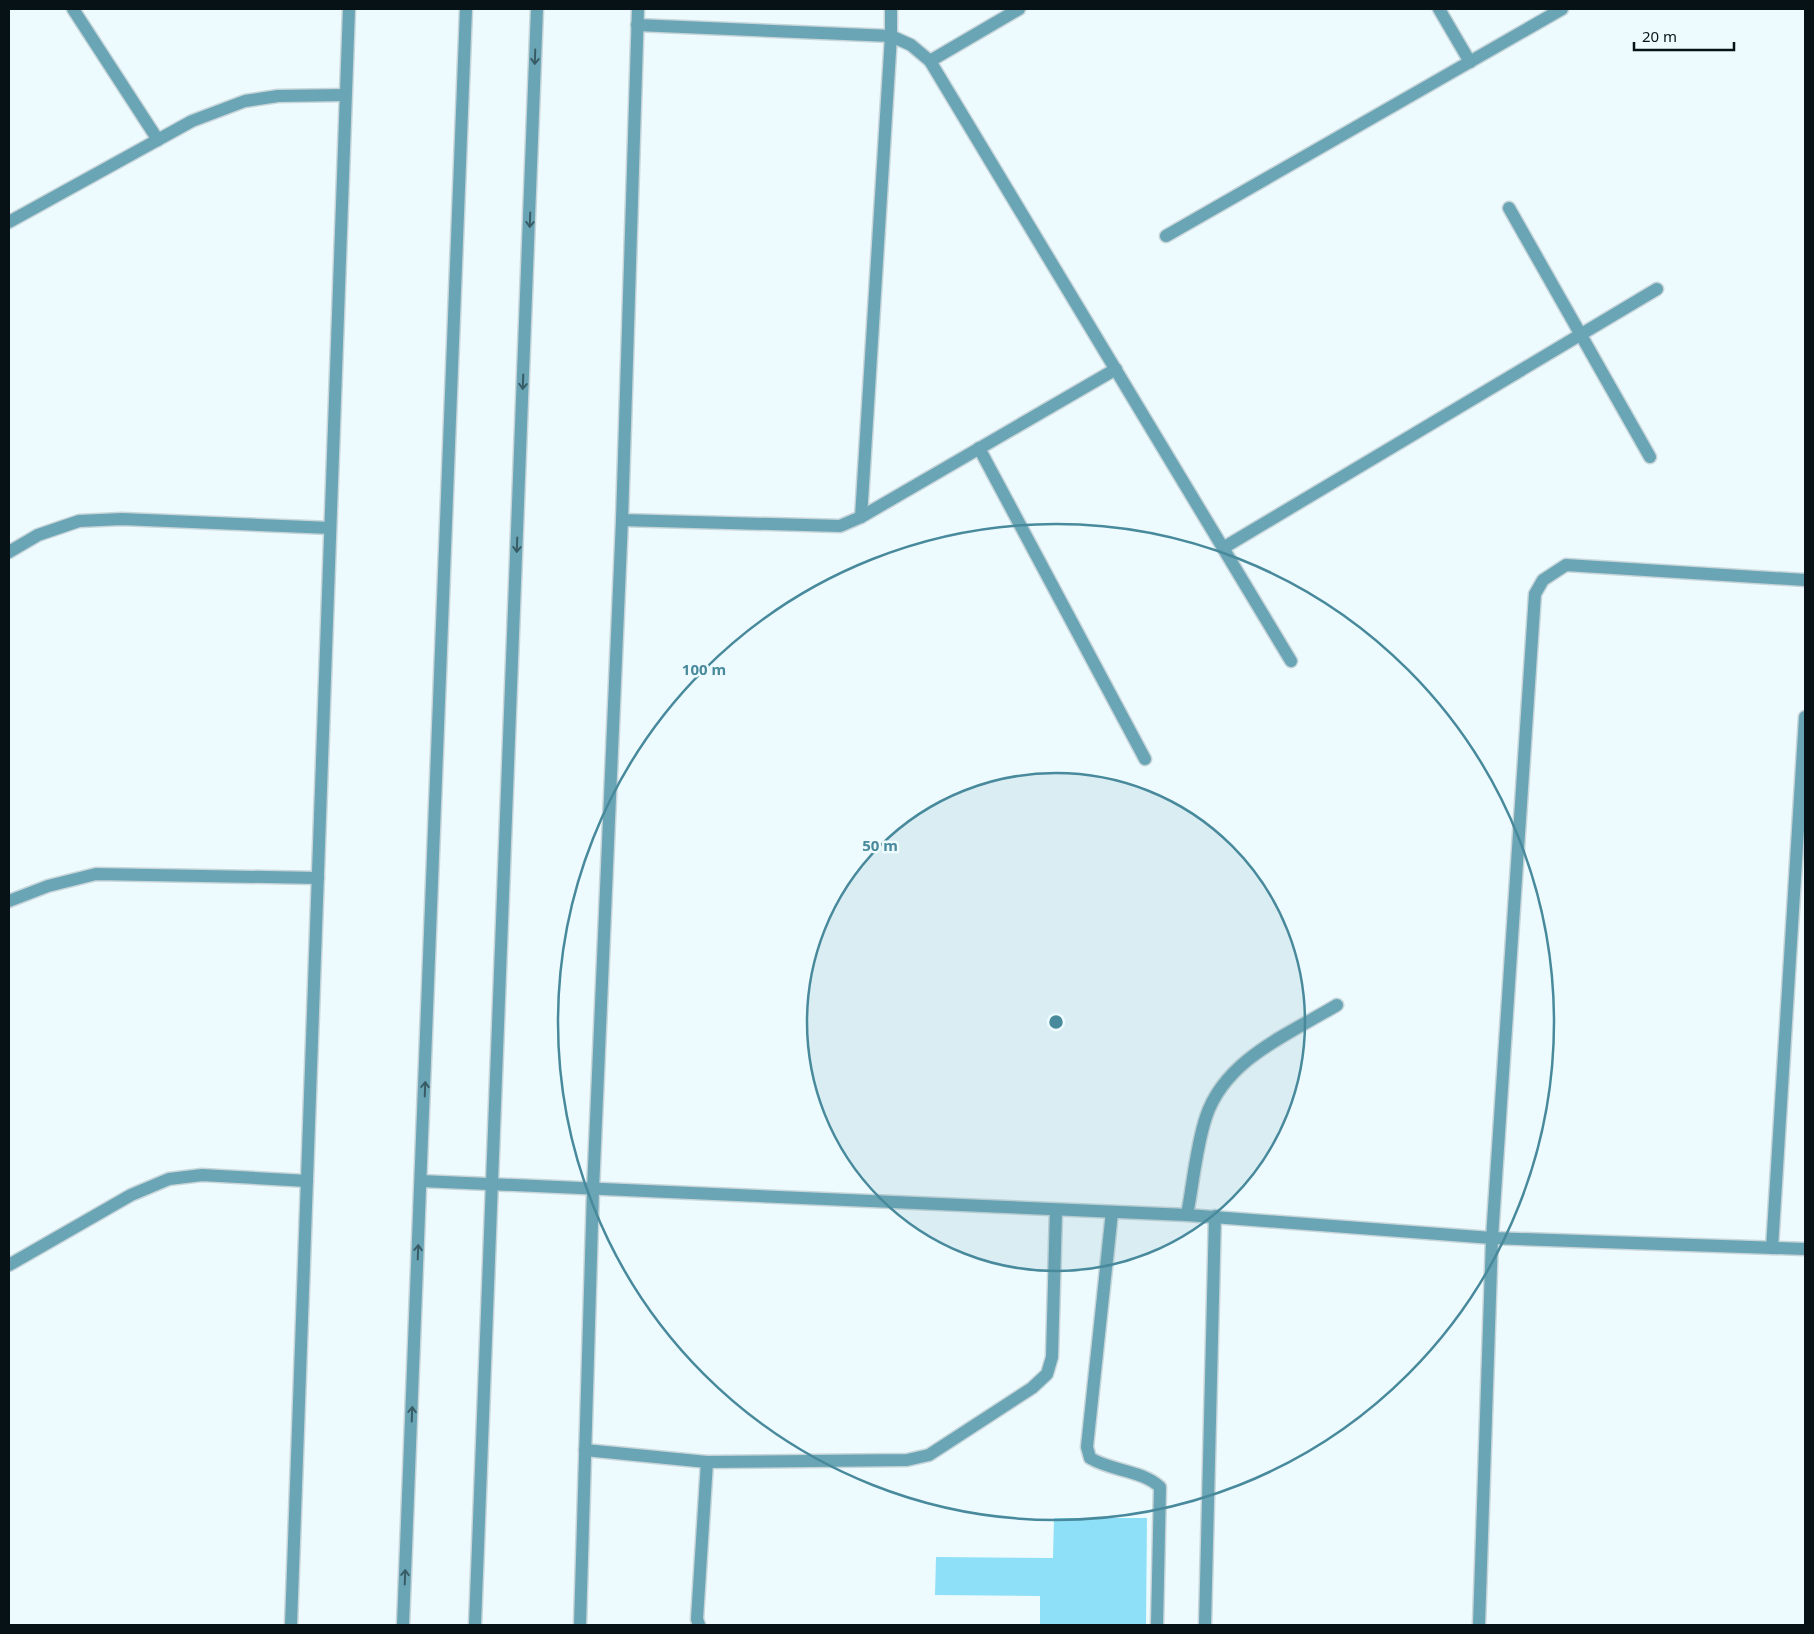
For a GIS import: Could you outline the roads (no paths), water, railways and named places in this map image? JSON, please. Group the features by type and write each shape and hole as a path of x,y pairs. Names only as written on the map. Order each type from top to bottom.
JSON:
{"street":[{"path":"73,9 158,140"},
{"path":"291,1625 349,9"},
{"path":"403,1625 466,9"},
{"path":"475,1625 537,9"},
{"path":"580,1625 594,1190 622,520 638,9"},
{"path":"861,517 891,36 891,9"},
{"path":"930,61 1019,9"},
{"path":"1439,9 1470,62"},
{"path":"1166,236 1562,9"},
{"path":"637,24 891,36 911,45 930,61 1290,661"},
{"path":"9,222 192,121 245,101 278,96 345,95"},
{"path":"1509,208 1650,457"},
{"path":"1223,548 1657,289"},
{"path":"622,520 821,527 840,526 861,517 1116,369"},
{"path":"979,448 1145,760"},
{"path":"9,552 38,535 79,521 122,519 330,528"},
{"path":"1479,1625 1492,1238 1535,594 1542,580 1566,565 1805,580"},
{"path":"1772,1248 1805,717"},
{"path":"9,901 48,886 96,874 318,878"},
{"path":"1187,1215 1206,1116 1224,1082 1247,1059 1337,1005"},
{"path":"9,1265 131,1194 169,1179 202,1176 307,1181"},
{"path":"421,1181 1215,1216 1492,1238 1805,1249"},
{"path":"586,1450 707,1462 906,1460 929,1455 1032,1388 1047,1374 1052,1357 1056,1210"},
{"path":"1112,1212 1087,1447 1090,1458 1103,1466 1152,1480 1160,1487 1157,1625"},
{"path":"1205,1625 1215,1216"},
{"path":"699,1625 696,1619 707,1462"}]}
